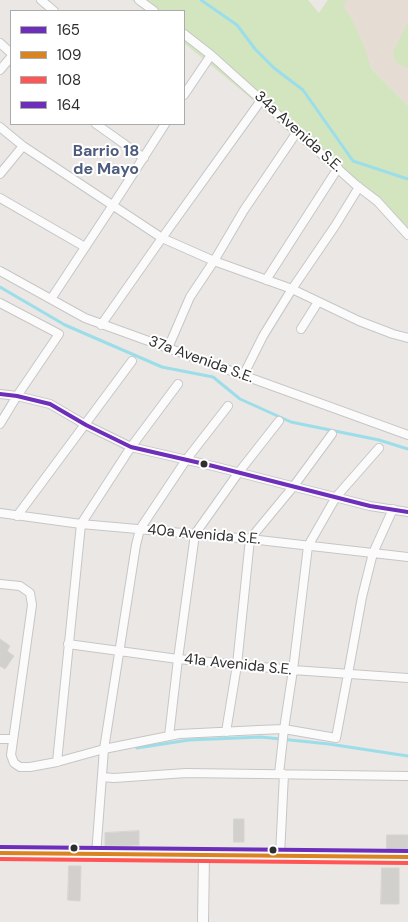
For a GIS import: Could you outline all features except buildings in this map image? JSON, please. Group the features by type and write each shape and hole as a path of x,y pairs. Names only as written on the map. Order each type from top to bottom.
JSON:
{"street":[{"path":"41,0 51,10 57,0"},
{"path":"139,0 153,10"},
{"name":"34a Avenida S.E.","path":"185,35 211,54 377,201 408,235"},
{"path":"0,43 10,52"},
{"path":"185,94 211,54"},
{"path":"0,70 10,58"},
{"path":"102,325 262,99"},
{"path":"97,125 144,158"},
{"path":"51,299 164,125"},
{"path":"0,128 23,146 162,238 214,261 292,290 359,321 408,338"},
{"path":"168,348 190,297 244,210 297,132"},
{"path":"0,174 23,146"},
{"path":"266,280 338,168"},
{"path":"244,376 263,336 359,187"},
{"path":"0,198 85,247"},
{"name":"37a Avenida S.E.","path":"0,271 85,318 102,325 406,434"},
{"path":"301,329 318,302"},
{"path":"0,314 2,305 60,334 0,424"},
{"path":"16,516 132,361"},
{"path":"56,762 81,524 131,447 178,384"},
{"path":"0,394 50,404 131,447 239,472 370,506 408,512"},
{"path":"96,855 104,749 140,529 186,460 228,406"},
{"path":"169,736 195,534 239,472 279,421"},
{"path":"406,434 408,425"},
{"path":"226,732 237,665 250,539 293,487 332,434"},
{"path":"280,855 284,729 308,546 336,497 379,448"},
{"path":"0,584 20,586 30,592 32,605 11,755 14,762 20,767 30,768 104,749 179,734 284,729 336,738 362,597 373,553 394,509"},
{"name":"40a Avenida S.E.","path":"0,513 81,524 250,539 408,557"},
{"name":"41a Avenida S.E.","path":"68,644 237,665 408,678"},
{"path":"0,739 13,739"},
{"path":"102,777 114,778 186,773 408,776"},
{"path":"0,853 408,857"},
{"path":"203,922 204,855"}],"shaded area":[{"path":"328,0 408,0 408,106 319,13"}],"green space":[{"path":"132,0 308,0 319,13 328,0 347,0 343,6 364,46 371,68 408,106 408,235 338,168 293,136 258,104 185,44 185,10 144,10"},
{"path":"408,22 408,67 406,68 396,62 393,52"}],"waterway":[{"path":"201,0 237,25 255,49 274,68 303,90 353,161 408,179"},
{"path":"0,287 65,325 162,367 213,377 240,399 291,422 379,440 408,449"},
{"path":"137,748 189,740 261,737 329,744 408,756"}],"transit line":[{"name":"165","path":"0,394 50,404 86,425 131,447 370,506 408,512"},
{"name":"164","path":"0,847 408,851"},
{"name":"109","path":"0,853 408,857"},
{"name":"108","path":"0,859 408,863"}],"district":[{"name":"Barrio 18 de Mayo","path":"106,161"}]}
